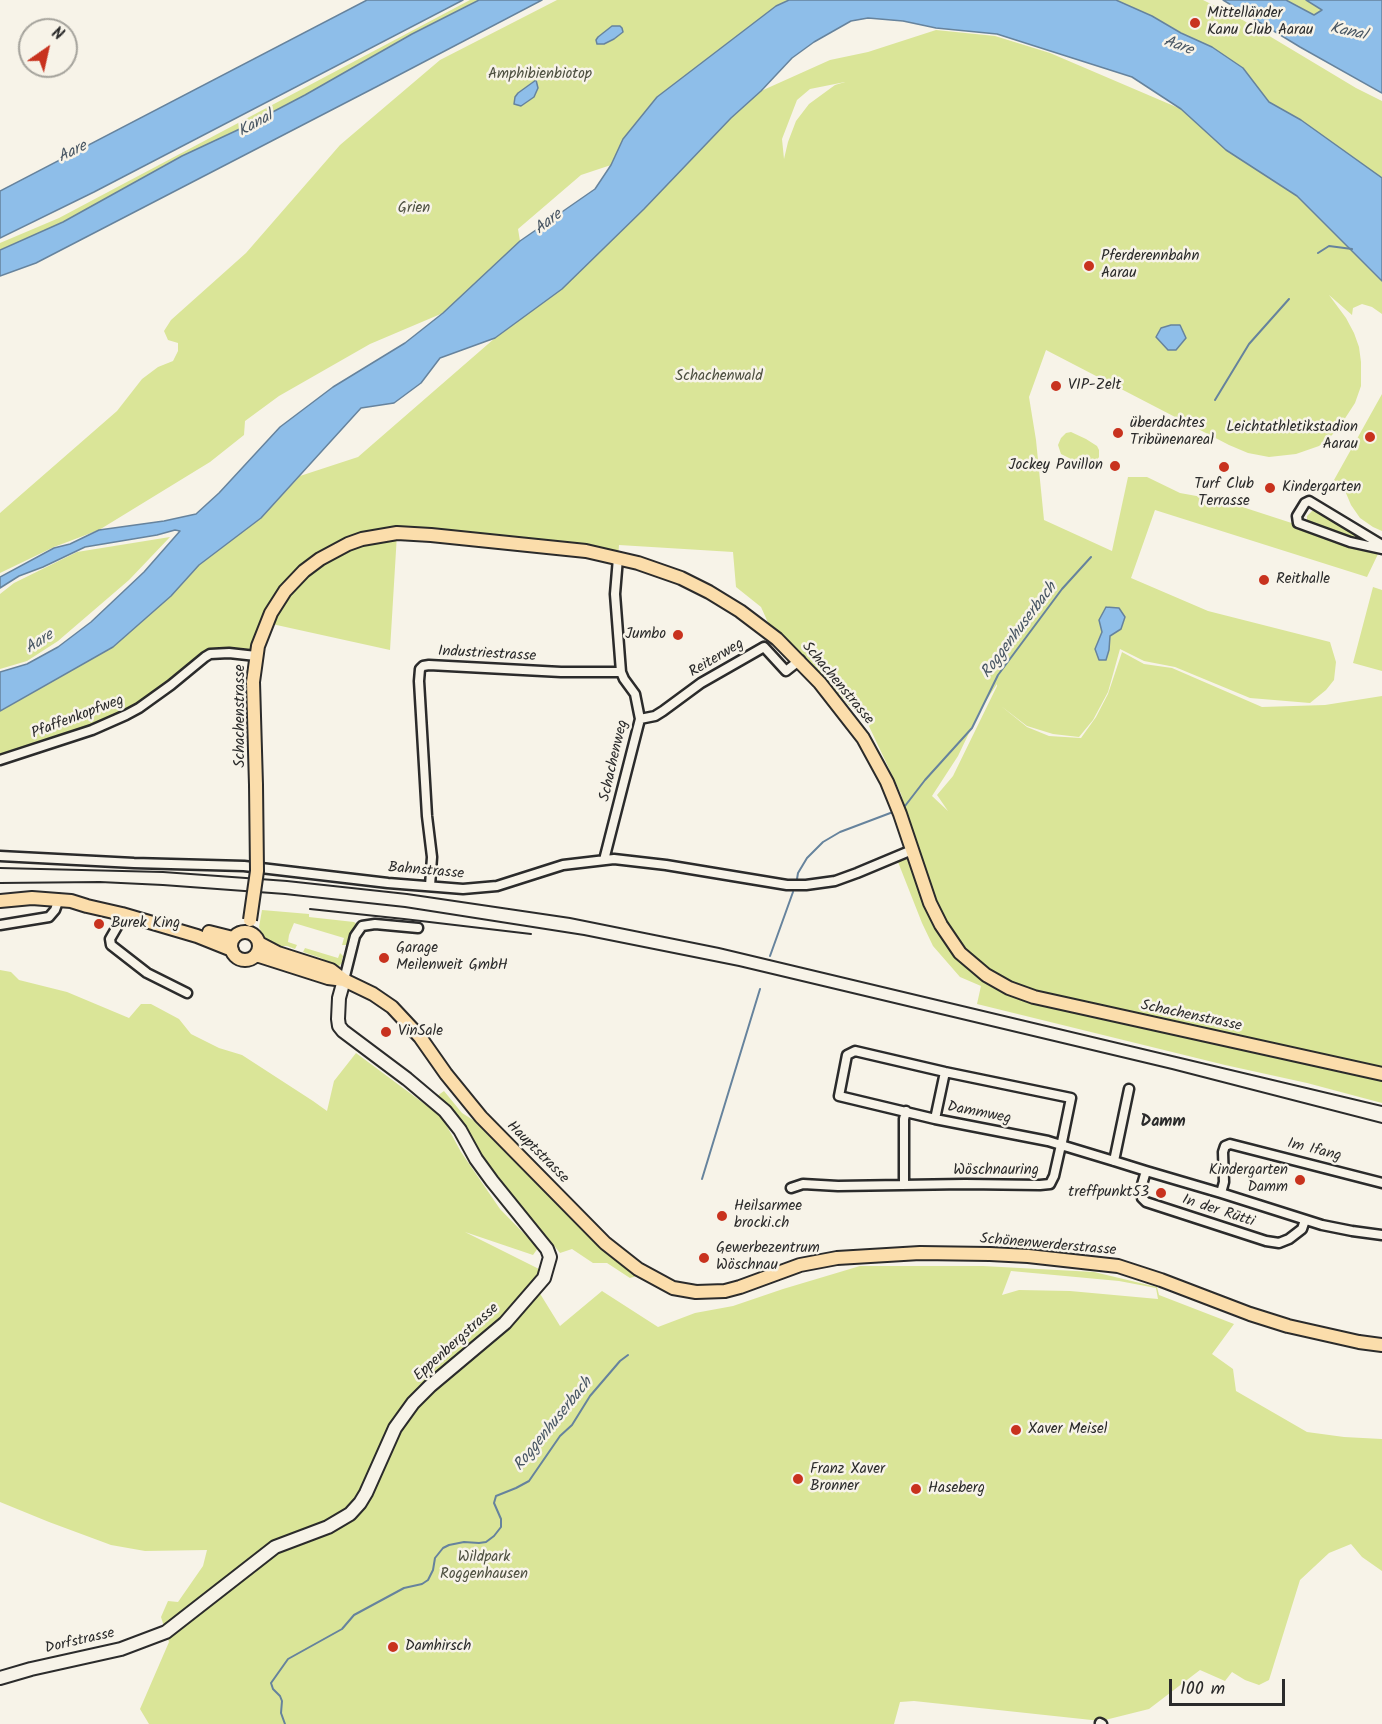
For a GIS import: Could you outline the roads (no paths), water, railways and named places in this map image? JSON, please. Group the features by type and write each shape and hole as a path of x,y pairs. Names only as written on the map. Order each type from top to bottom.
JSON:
{"main road":[{"name":"Schachenstrasse","path":"249,926 257,871 253,682 256,656 263,631 285,591 304,571 335,550 362,539 397,533 586,551 658,569 709,592 759,624 800,660 863,738 887,782 930,903 947,936 960,954 991,979 1034,997 1382,1074"},
{"path":"65,900 122,914 215,942 232,944"},
{"path":"0,901 89,900 111,904 232,944"},
{"path":"232,944 249,926 255,936 257,949"},
{"name":"Hauptstrasse","path":"232,944 236,957 244,960 248,960 257,949 328,978 344,980 373,994 401,1016 420,1036 446,1074 481,1117 605,1243 626,1261 665,1283 683,1290 711,1293 740,1287"},
{"name":"Schönenwerderstrasse","path":"740,1287 800,1265 837,1258 920,1253 1028,1256 1099,1263 1127,1269 1270,1321 1303,1330 1382,1345"}],"street":[{"path":"1382,544 1309,501 1305,503 1297,516 1298,524 1350,542 1382,549"},
{"path":"618,558 615,594 621,672"},
{"name":"Reiterweg","path":"640,719 655,716 701,683 764,647 786,671 800,660"},
{"name":"Pfaffenkopfweg","path":"0,760 92,730 140,708 210,654 229,653 256,656"},
{"name":"Industriestrasse","path":"430,886 432,857 427,816 420,669 429,665 561,672 621,672"},
{"name":"Schachenweg","path":"604,860 640,719 635,694 621,672"},
{"name":"Bahnstrasse","path":"0,856 134,864 244,866 463,890 497,886 563,865 604,860 666,864 787,885 820,884 844,878 912,850"},
{"path":"0,925 49,917 65,900"},
{"path":"122,914 110,939 111,945 147,973 187,993"},
{"path":"344,980 355,936 362,926 372,923 418,928"},
{"name":"Eppenbergstrasse","path":"166,1632 275,1547 327,1527 355,1510 366,1493 395,1428 407,1411 430,1386 505,1323 544,1278 549,1266 550,1257 547,1249 492,1181 476,1159 460,1130 445,1111 339,1026 339,998 344,980"},
{"name":"Wöschnauring","path":"791,1188 803,1184 1050,1184 1054,1176 1071,1098 855,1051 847,1055 839,1096"},
{"path":"935,1119 945,1072"},
{"path":"1114,1161 1129,1089"},
{"name":"Dammweg","path":"839,1096 1061,1145 1305,1220 1352,1231 1382,1235"},
{"path":"904,1185 906,1111"},
{"name":"Im Ifang","path":"1221,1193 1224,1182 1223,1152 1230,1144 1382,1183"},
{"name":"In der Rütti","path":"1146,1171 1141,1188 1142,1198 1146,1202 1266,1242 1279,1243 1289,1239 1302,1229 1305,1220"},
{"name":"Dorfstrasse","path":"0,1678 121,1649 166,1632"}],"water":[{"path":"367,0 463,0 94,192 0,238 0,191"},
{"name":"Kanal","path":"479,0 542,0 36,263 0,276 0,250 63,222 182,156 305,95 412,34"},
{"name":"Aare","path":"789,0 1116,0 1152,16 1212,47 1243,68 1269,102 1301,120 1382,178 1382,281 1297,196 1226,150 1181,109 1132,77 997,34 936,28 903,21 868,18 851,21 814,42 792,58 562,289 495,338 440,358 421,383 394,403 361,408 261,518 199,565 171,596 113,647 0,711 0,672 27,664 58,647 91,622 144,572 180,531 175,530 85,547 19,576 0,588 0,577 54,548 70,544 99,530 196,514 219,493 280,427 333,387 405,343 443,313 520,241 595,189 611,165 623,139 657,97 776,6"},
{"name":"Kanal","path":"1223,0 1286,0 1314,15 1322,10 1306,0 1382,0 1382,93 1300,47"},
{"path":"612,26 620,26 623,32 604,44 597,44 598,37"},
{"path":"536,80 538,88 534,97 521,106 514,104 518,93"},
{"path":"1180,325 1186,338 1176,350 1168,350 1156,337 1161,328"},
{"path":"1106,607 1119,608 1125,617 1121,629 1110,636 1106,660 1099,660 1095,649 1102,632 1099,620"}],"waterway":[{"name":"Roggenhuserbach","path":"1318,253 1329,246 1352,249"},
{"name":"Roggenhuserbach","path":"1215,400 1249,344 1289,299"},
{"name":"Roggenhuserbach","path":"905,806 972,728 998,675 1062,589 1091,557"},
{"name":"Roggenhuserbach","path":"797,879 807,858 823,842 840,832 893,812"},
{"name":"Roggenhuserbach","path":"770,956 793,892"},
{"name":"Roggenhuserbach","path":"702,1179 760,989"},
{"name":"Roggenhuserbach","path":"285,1724 281,1713 282,1701 271,1683 288,1659 342,1629 354,1615 404,1588 422,1584 428,1580 435,1558 443,1548 464,1542 486,1542 494,1536 501,1527 501,1519 494,1503 496,1496 529,1481 560,1436 572,1425 590,1396 628,1355"}],"railway":[{"path":"0,868 163,872 287,881 407,894 570,918 719,948 1382,1106"},
{"path":"0,883 100,882 285,894 405,907 584,935 739,966 1172,1069 1382,1123"},
{"path":"310,909 531,934"}],"place":[{"name":"Mittelländer Kanu Club Aarau","path":"1195,23"},
{"name":"Pferderennbahn Aarau","path":"1089,266"},
{"name":"VIP-Zelt","path":"1056,386"},
{"name":"überdachtes Tribünenareal","path":"1118,433"},
{"name":"Leichtathletikstadion Aarau","path":"1370,437"},
{"name":"Jockey Pavillon","path":"1115,466"},
{"name":"Turf Club Terrasse","path":"1224,467"},
{"name":"Kindergarten","path":"1270,488"},
{"name":"Reithalle","path":"1264,580"},
{"name":"Jumbo","path":"678,635"},
{"name":"Burek King","path":"99,924"},
{"name":"Garage Meilenweit GmbH","path":"384,958"},
{"name":"VinSale","path":"386,1032"},
{"name":"Kindergarten Damm","path":"1300,1180"},
{"name":"treffpunkt53","path":"1161,1193"},
{"name":"Heilsarmee brocki.ch","path":"722,1216"},
{"name":"Gewerbezentrum Wöschnau","path":"704,1258"},
{"name":"Xaver Meisel","path":"1016,1430"},
{"name":"Franz Xaver Bronner","path":"798,1479"},
{"name":"Haseberg","path":"916,1489"},
{"name":"Damhirsch","path":"393,1647"}],"district":[{"name":"Damm","path":"1163,1123"}],"park label":[{"name":"Amphibienbiotop","path":"540,75"},
{"name":"Grien","path":"414,209"},
{"name":"Schachenwald","path":"719,377"},
{"name":"Wildpark Roggenhausen","path":"484,1566"}]}
